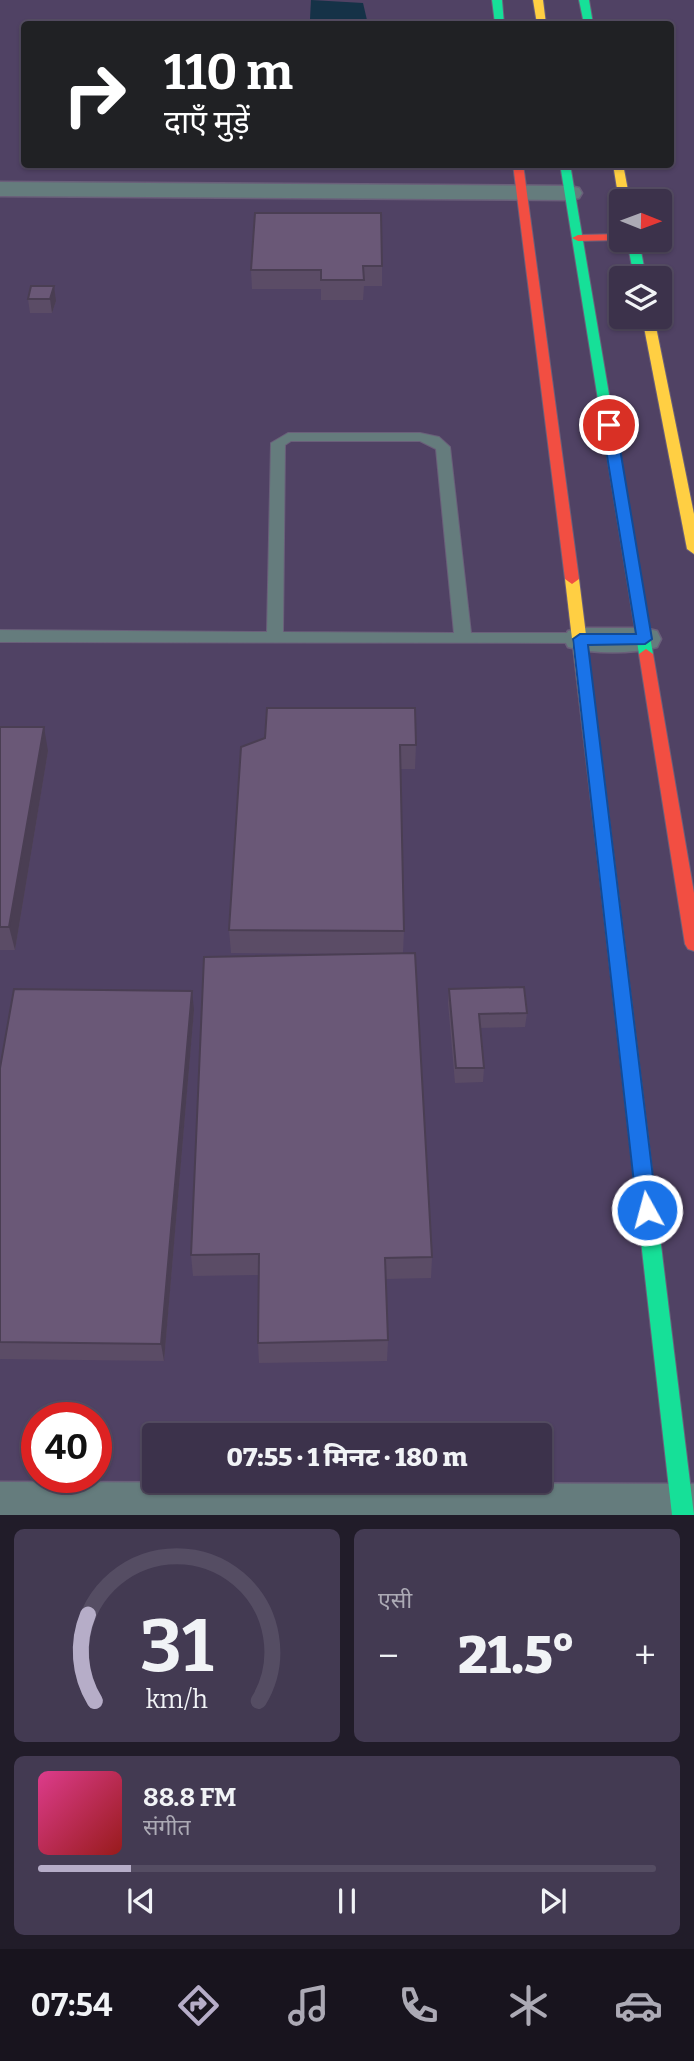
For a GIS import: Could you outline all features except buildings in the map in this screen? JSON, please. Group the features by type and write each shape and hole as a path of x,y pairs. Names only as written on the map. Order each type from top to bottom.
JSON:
{"street":[{"path":"497,0 500,21"},
{"path":"538,0 542,21"},
{"path":"584,0 588,21"},
{"path":"0,1506 686,1510 580,639 519,168"},
{"path":"566,168 694,944"},
{"path":"619,168 623,189"},
{"path":"0,189 570,193"},
{"path":"578,238 609,237"},
{"path":"650,329 694,549"},
{"path":"580,639 645,639"}],"lane":[{"path":"275,638 278,443 288,437 421,437 434,440 443,447 463,639"},
{"path":"0,636 580,639"}],"water":[{"path":"311,0 363,3 367,20 310,19"}],"traffic: fast":[{"path":"497,0 500,21"},
{"path":"584,0 588,21"},
{"path":"566,168 646,654"},
{"path":"635,252 638,266"},
{"path":"604,844 683,1515"}],"traffic: slow":[{"path":"538,0 542,21"},
{"path":"619,168 623,189"},
{"path":"650,329 694,549"},
{"path":"572,579 604,844"}],"traffic: jam":[{"path":"519,168 572,579"},
{"path":"578,238 609,237"},
{"path":"646,654 694,944"}],"route":[{"path":"609,425 645,639 580,639 647,1210"}]}
